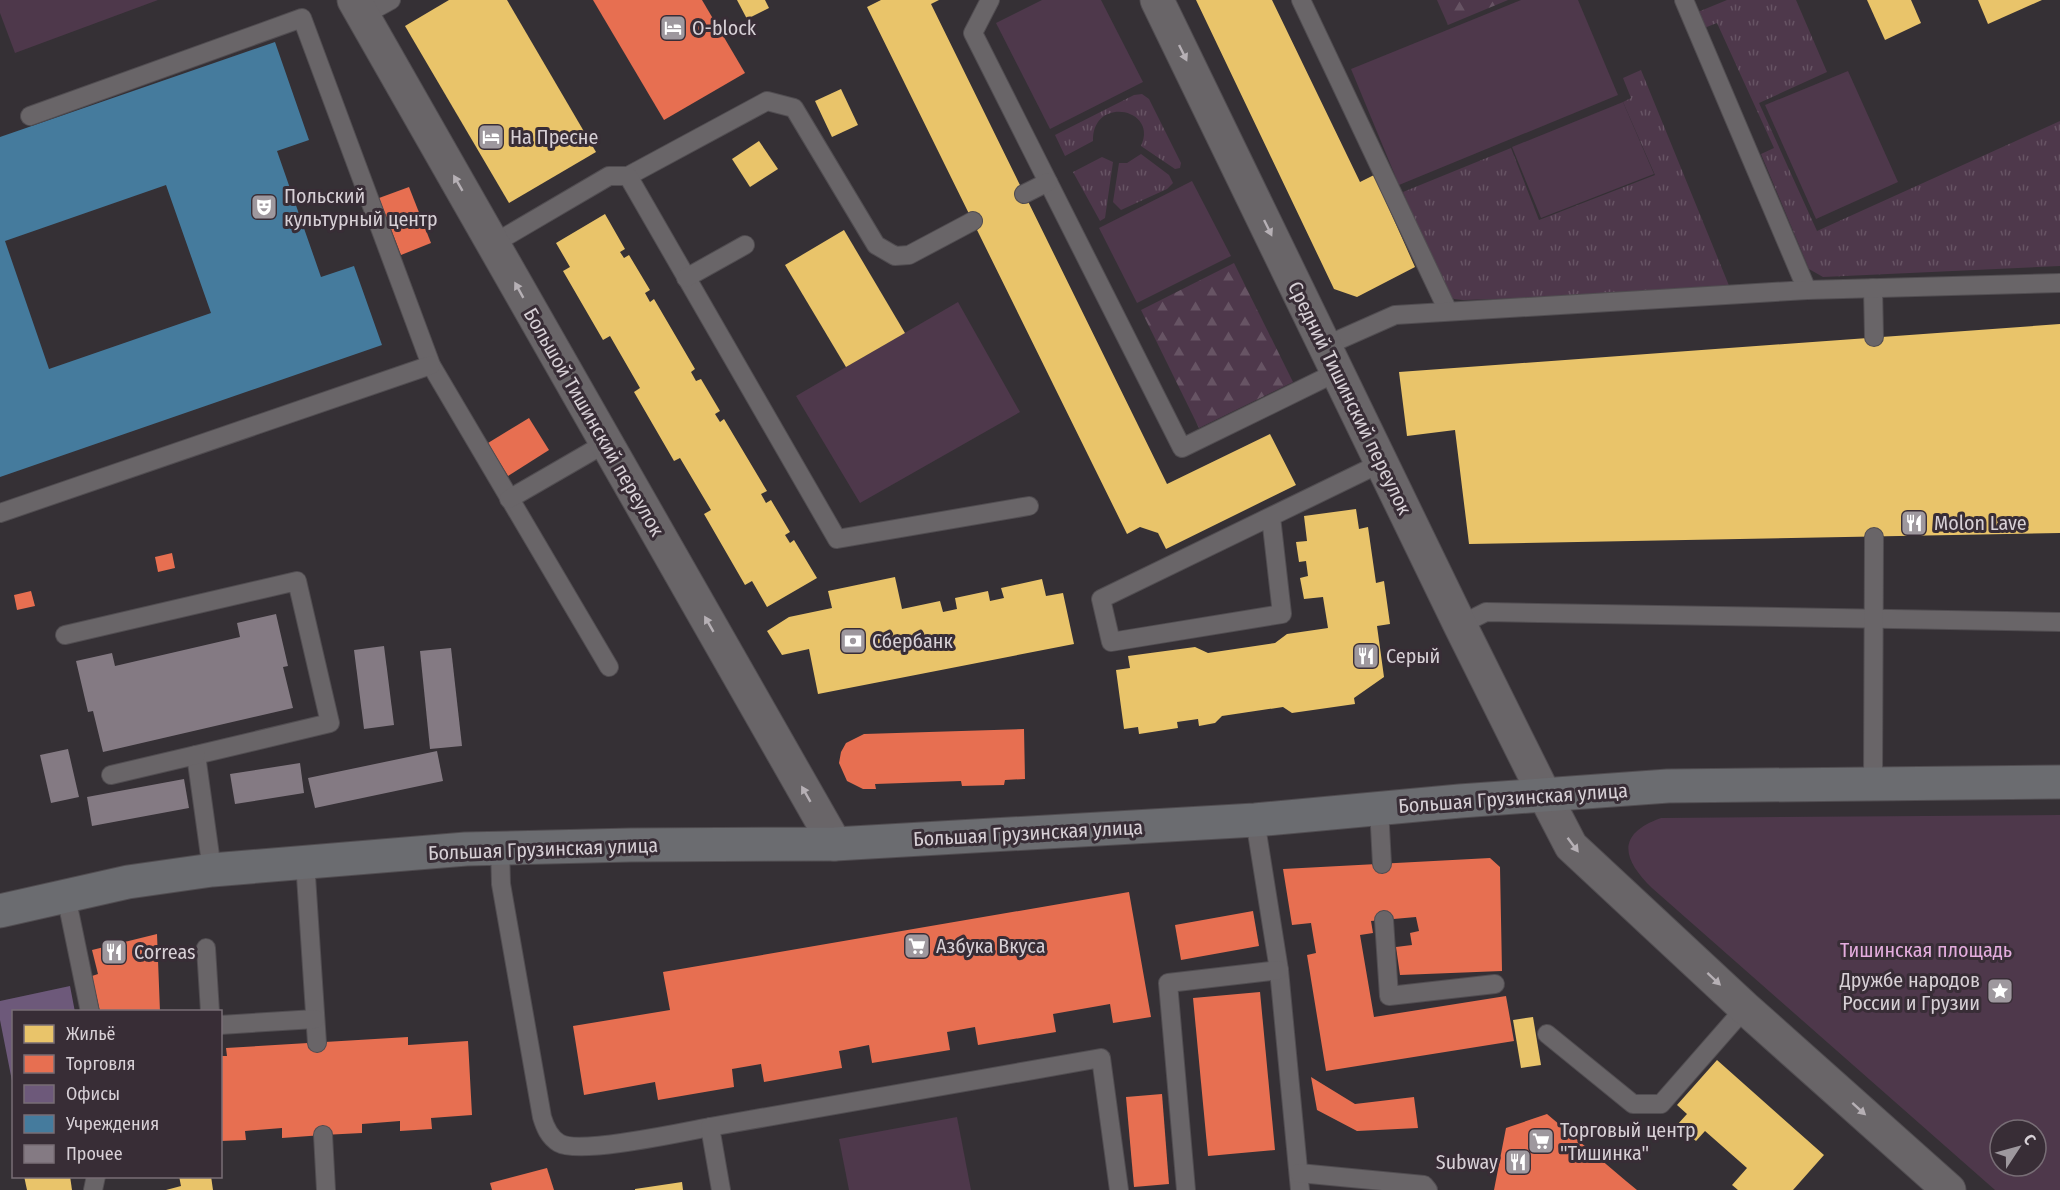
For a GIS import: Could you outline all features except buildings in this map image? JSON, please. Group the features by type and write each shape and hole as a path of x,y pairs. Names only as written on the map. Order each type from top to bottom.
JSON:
{"main road":[{"name":"Большая Грузинская улица","path":"0,911 128,882 212,870 305,861 500,848 835,844 1255,820 1544,794 1668,786 2060,782"}],"street":[{"name":"Средний Тишинский переулок","path":"1157,0 1544,794"},
{"name":"Большой Тишинский переулок","path":"358,8 835,844"},
{"path":"1544,794 1571,846 1745,1008 1949,1190"}],"lane":[{"path":"358,8 391,0"},
{"path":"990,0 973,33 1182,448 1331,359 1395,315 1807,290 2060,284"},
{"path":"1301,0 1448,311"},
{"path":"1684,0 1807,290"},
{"path":"30,116 302,18 431,364 609,667"},
{"path":"493,244 609,176 628,176 767,101 794,108 833,191 876,245 895,256 909,255 973,222"},
{"path":"628,176 837,539 1029,506"},
{"path":"1024,194 1048,182"},
{"path":"686,278 745,244"},
{"path":"1873,288 1874,337"},
{"path":"0,513 431,364"},
{"path":"509,499 606,443"},
{"path":"1271,517 1282,614 1111,642 1101,599 1381,463"},
{"path":"1874,537 1874,784"},
{"path":"65,635 297,581 330,723 111,775"},
{"path":"1460,625 1486,612 2060,622"},
{"path":"196,755 212,870"},
{"path":"1379,808 1382,864"},
{"path":"1255,820 1279,970 1300,1182 1424,1185 1428,1190"},
{"path":"500,848 503,894 542,1117 548,1132 560,1143 588,1147 711,1128 1101,1058 1119,1190"},
{"path":"305,861 317,1043"},
{"path":"66,896 90,1010"},
{"path":"1384,920 1389,996 1495,984"},
{"path":"206,948 210,1010"},
{"path":"1186,1190 1168,983 1279,970"},
{"path":"1547,1034 1633,1104 1661,1104 1745,1008"},
{"path":"222,1025 315,1019"},
{"path":"711,1128 721,1190"},
{"path":"323,1135 326,1190"}],"green space":[{"path":"0,0 158,0 15,53 0,13"},
{"path":"1042,0 1101,0 1143,82 1050,129 996,23"},
{"path":"1437,0 1508,0 1448,25"},
{"path":"1521,0 1578,0 1618,95 1399,185 1351,69"},
{"path":"1727,0 1796,0 1827,72 1759,103 1817,231 2060,121 2060,266 1823,277 1809,269 1761,154 1774,148 1717,23 1699,30 1693,14"},
{"path":"1641,70 1730,288 1722,292 1463,300 1454,299 1448,295 1403,192 1511,148 1539,220 1655,175 1623,102 1631,98 1623,78"},
{"path":"1848,71 1898,182 1816,219 1765,105"},
{"path":"1142,94 1149,99 1181,163 1180,168 1175,169 1141,146 1144,133 1141,123 1133,116 1123,112 1112,112 1103,117 1096,126 1093,141 1065,156 1055,135 1134,95"},
{"path":"1623,102 1654,174 1541,218 1512,147"},
{"path":"1141,154 1169,175 1173,183 1167,189 1121,210 1113,202 1119,163 1127,163"},
{"path":"1102,157 1113,162 1105,218 1100,221 1073,172"},
{"path":"1192,181 1231,256 1137,303 1099,228"},
{"path":"1234,263 1293,382 1199,428 1141,310"},
{"path":"958,302 1020,412 860,503 796,396"},
{"name":"Тишинская площадь","path":"2060,815 2060,1190 1995,1190 1652,888 1634,867 1628,848 1636,832 1646,824 1661,818"},
{"path":"957,1117 971,1190 849,1190 839,1139"}],"place":[{"name":"O-block","path":"673,28"},
{"name":"На Пресне","path":"491,137"},
{"name":"Польский культурный центр","path":"264,207"},
{"name":"Molon Lave","path":"1914,523"},
{"name":"Сбербанк","path":"853,641"},
{"name":"Серый","path":"1366,656"},
{"name":"Азбука Вкуса","path":"917,946"},
{"name":"Correas","path":"114,952"},
{"name":"Дружбе народов России и Грузии","path":"2000,991"},
{"name":"Торговый центр \"Тишинка\"","path":"1541,1141"},
{"name":"Subway","path":"1518,1162"}]}
